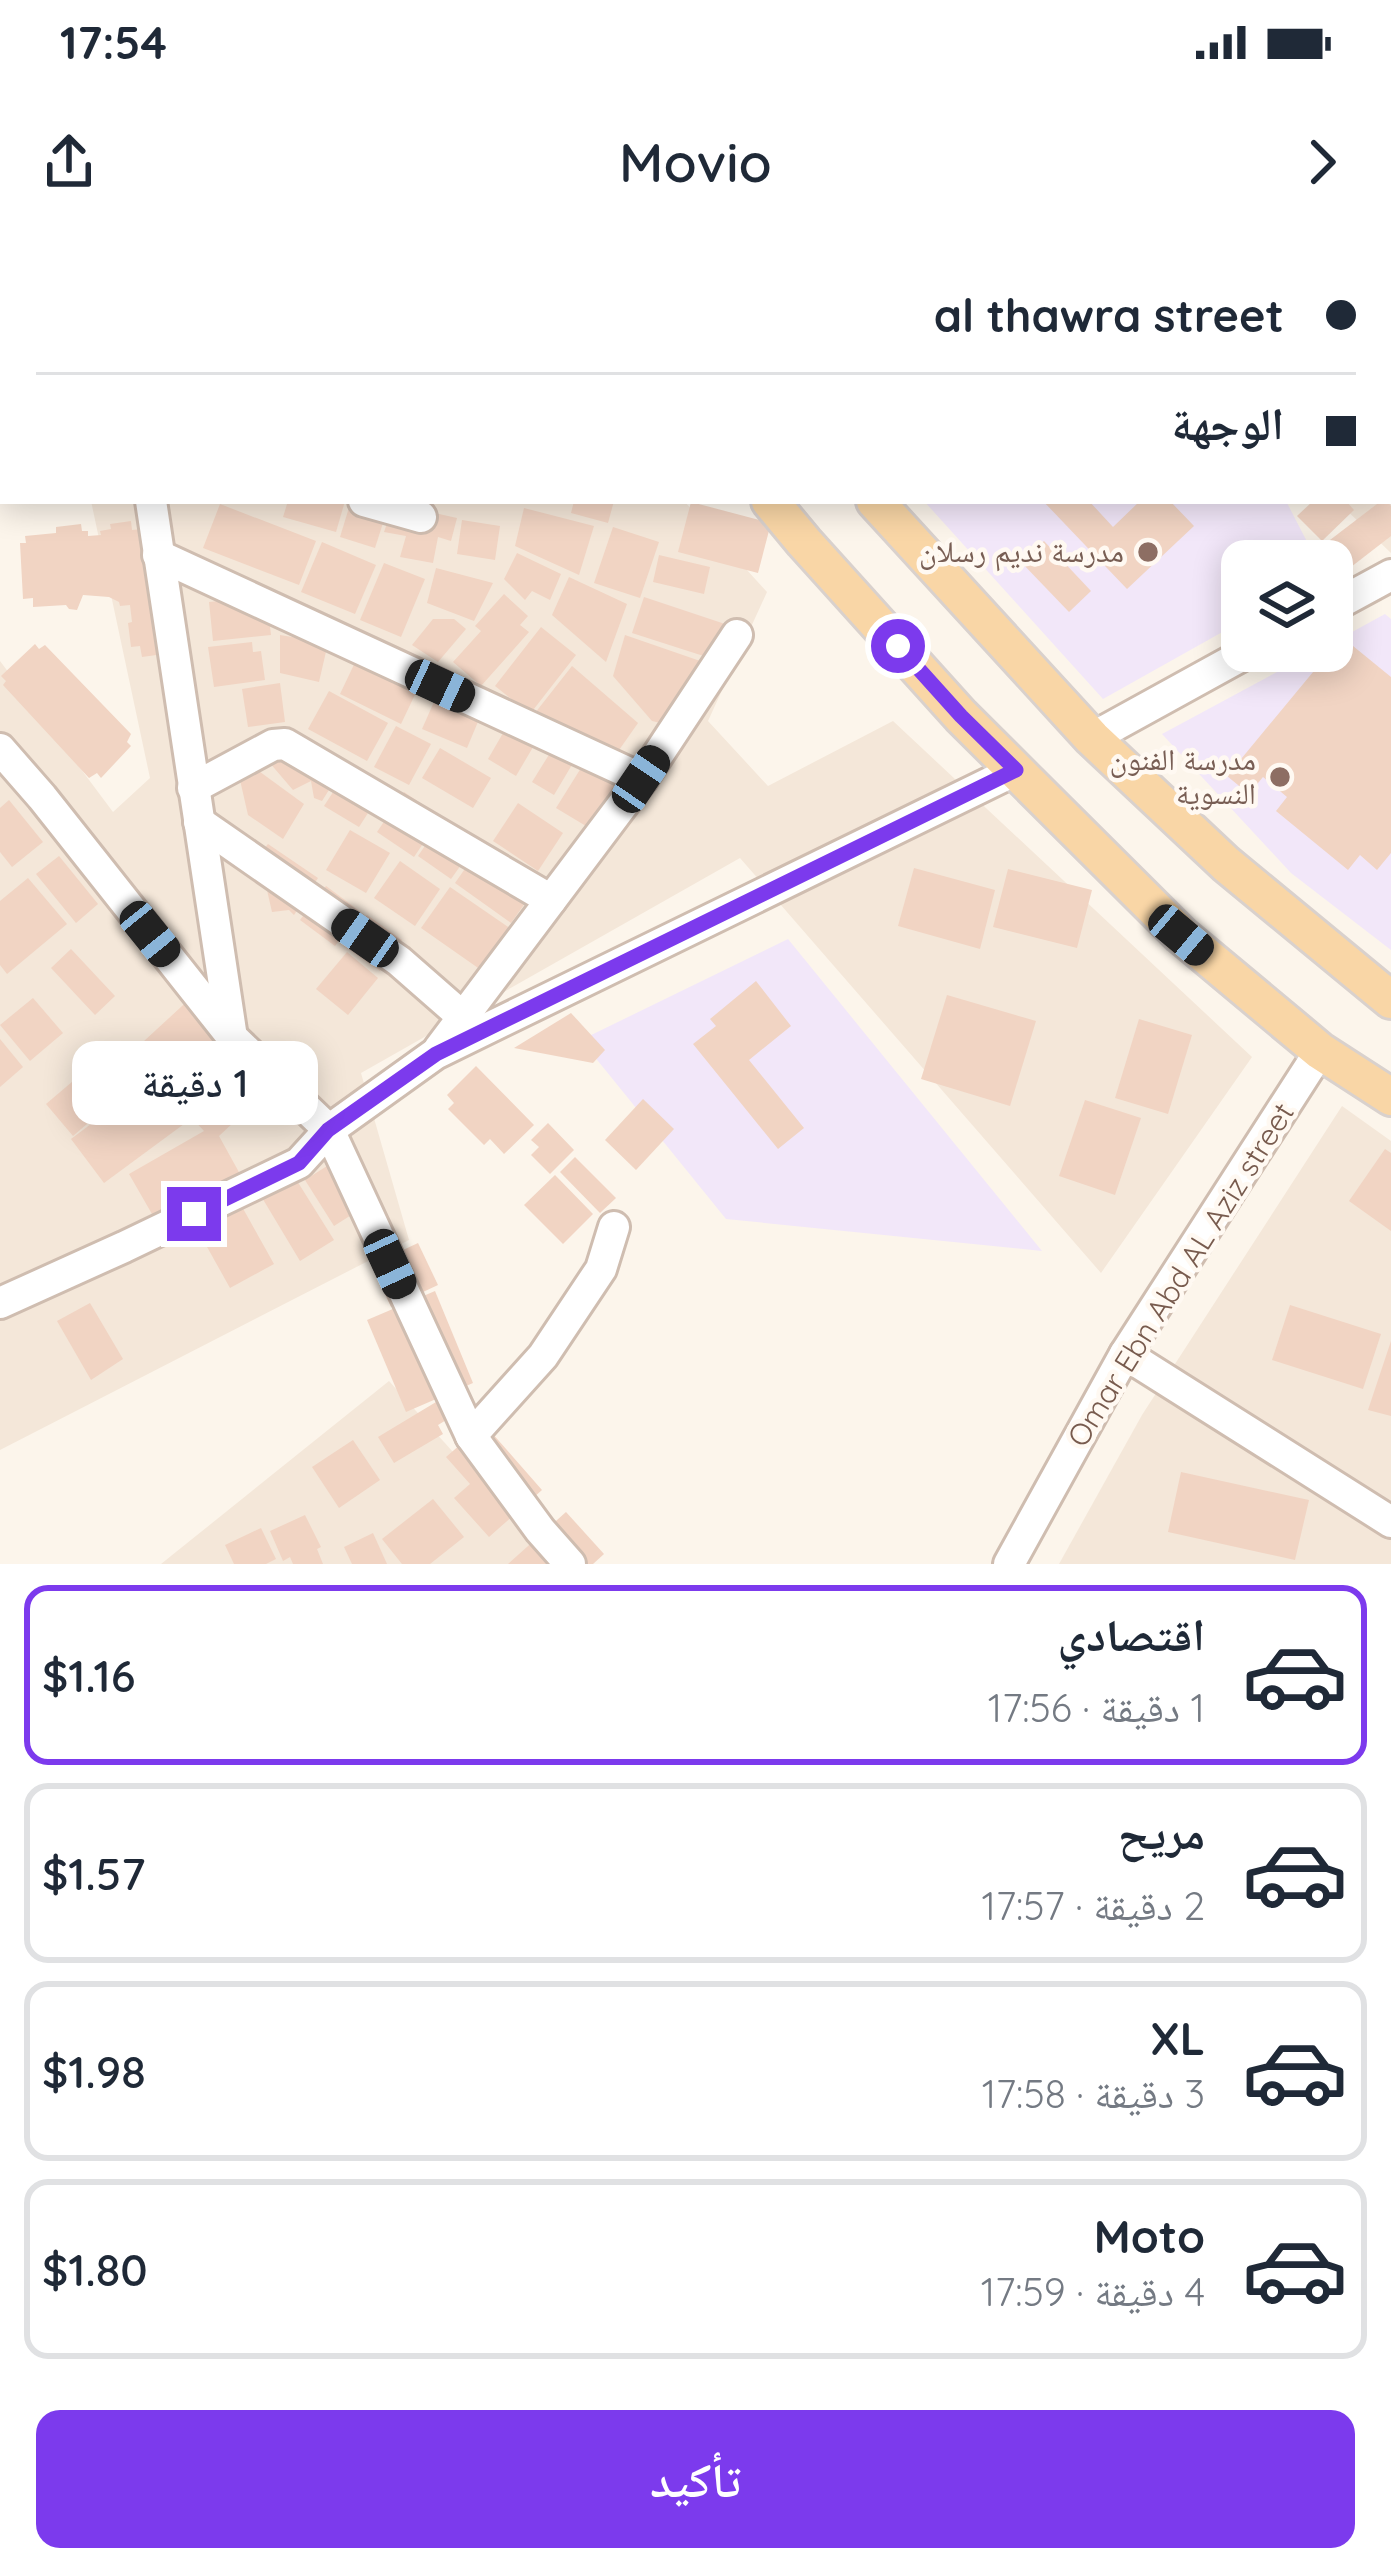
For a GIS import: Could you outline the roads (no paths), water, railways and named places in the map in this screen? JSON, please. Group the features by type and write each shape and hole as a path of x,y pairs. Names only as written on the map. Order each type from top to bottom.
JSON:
{"main road":[{"path":"772,504 961,716 1181,935 1320,1051 1391,1097"},
{"path":"878,504 1092,738 1226,865 1391,1000"}],"street":[{"path":"151,504 232,1037"},
{"path":"375,504 421,517"},
{"path":"158,555 641,779"},
{"path":"1353,596 1391,575"},
{"path":"436,1054 641,779 737,635"},
{"path":"1092,738 1221,667"},
{"path":"194,788 285,744 551,900"},
{"path":"0,749 232,1037 328,1130 471,1436 570,1564"},
{"path":"0,1303 299,1163 328,1130 436,1054 1016,770"},
{"path":"199,822 399,961 463,1017"},
{"name":"Omar Ebn Abd AL Aziz street","path":"1009,1564 1125,1354 1320,1051"},
{"path":"471,1436 544,1356 602,1269 614,1227"},
{"path":"1125,1354 1391,1522"}],"place":[{"name":"مدرسة نديم رسلان","path":"1148,552"},
{"name":"مدرسة الفنون النسوية","path":"1280,777"}]}
